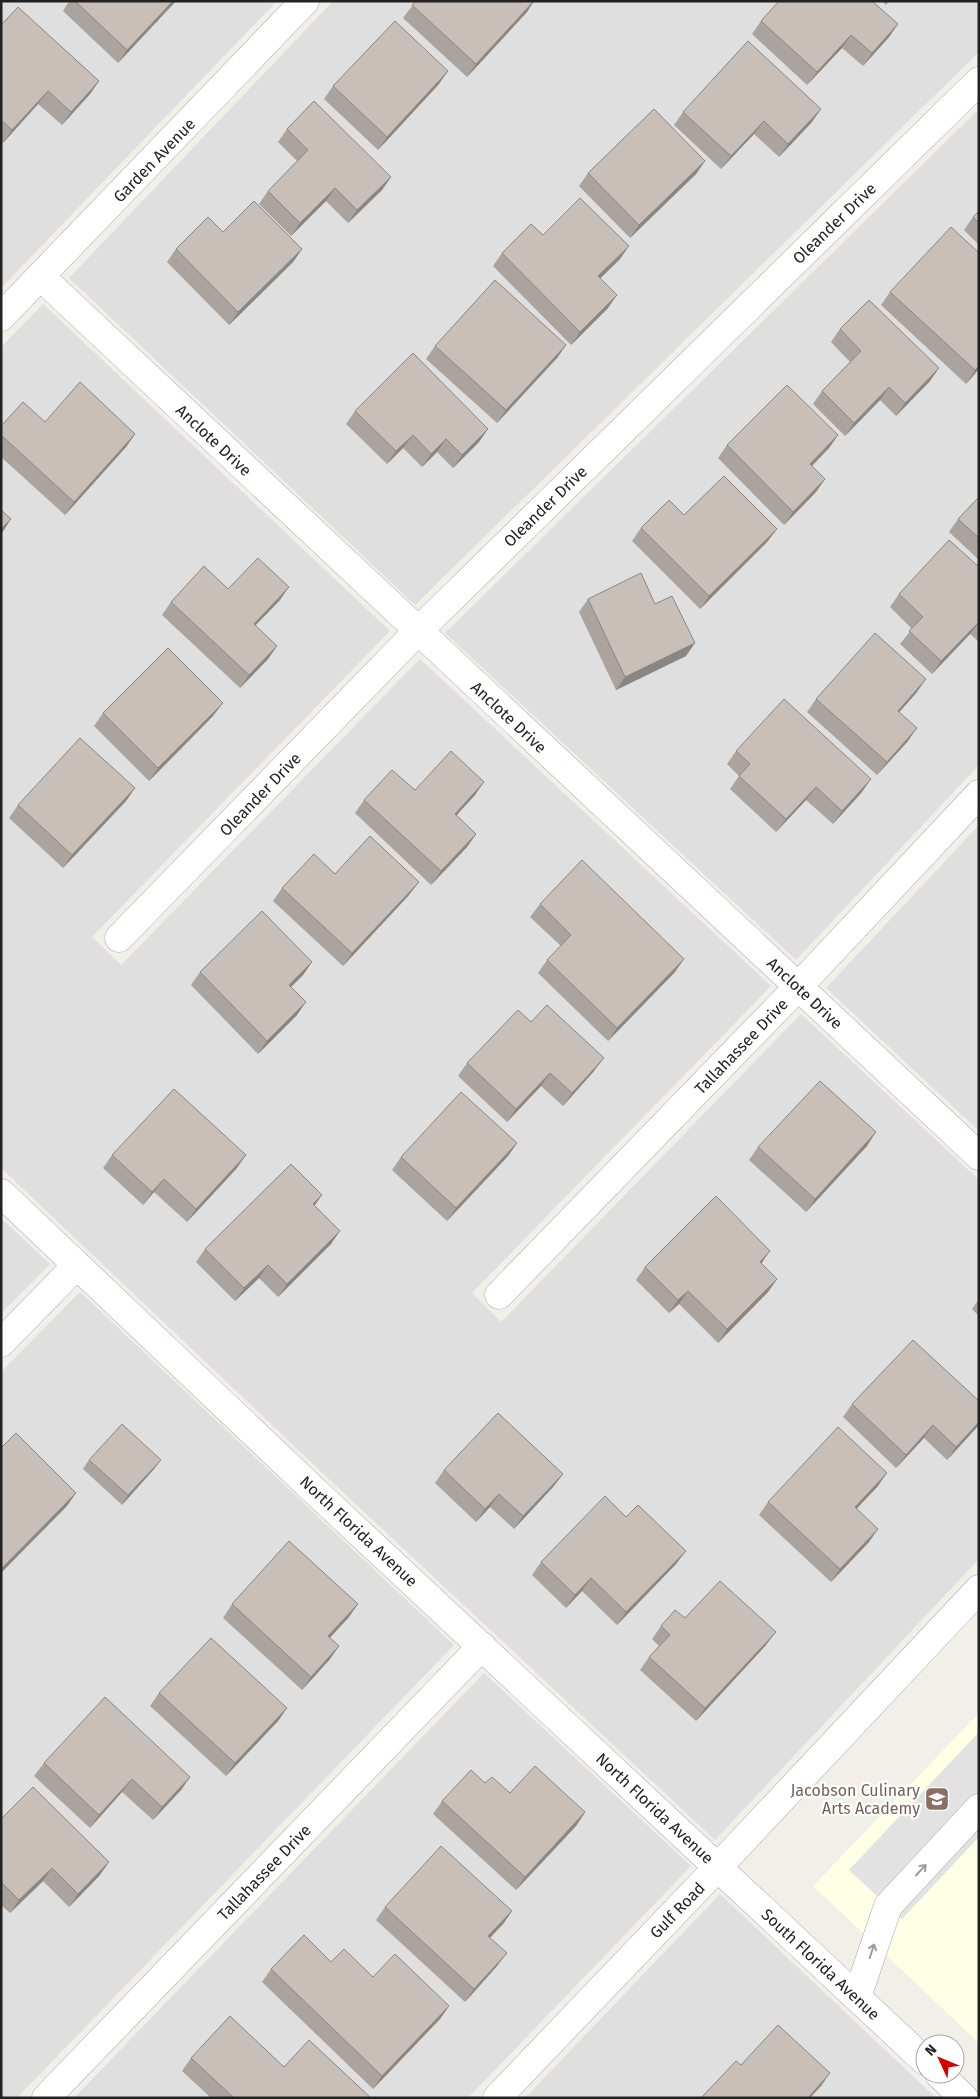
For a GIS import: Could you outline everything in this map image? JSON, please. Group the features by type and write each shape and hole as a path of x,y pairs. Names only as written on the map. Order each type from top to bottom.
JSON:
{"street":[{"name":"Garden Avenue","path":"1,317 305,1"},
{"name":"Oleander Drive","path":"119,938 417,632 979,81"},
{"name":"Anclote Drive","path":"41,277 417,632 979,1156"},
{"name":"Tallahassee Drive","path":"499,1295 798,987 979,794"},
{"name":"North Florida Avenue","path":"1,1193 326,1501 718,1867"},
{"path":"1,1343 78,1264"},
{"name":"Gulf Road","path":"497,2098 718,1867 979,1589"},
{"name":"Tallahassee Drive","path":"46,2098 482,1646"},
{"path":"857,1997 888,1906 979,1808"},
{"name":"South Florida Avenue","path":"718,1867 915,2052"},
{"path":"949,2084 964,2098"}],"shaded area":[{"path":"1,1 277,1 1,288"},
{"path":"333,1 979,1 979,52 415,605 69,278"},
{"path":"979,109 979,765 796,960 445,633"},
{"path":"43,304 390,631 92,937 121,965 420,659 771,986 472,1293 501,1322 801,1014 979,1180 979,1559 715,1840 331,1481 1,1168 1,347"},
{"path":"979,825 979,1131 826,988"},
{"path":"1,1218 50,1264 1,1314"},
{"path":"80,1292 454,1645 17,2098 1,2098 1,1372"},
{"path":"484,1673 691,1866 468,2098 74,2098"},
{"name":"Jacobson Culinary Arts Academy","path":"979,1713 979,2043 813,1886"},
{"path":"979,1732 979,1837 902,1919 849,1870"},
{"path":"720,1894 915,2078 915,2084 921,2084 936,2098 525,2098"}],"building":[{"path":"75,1 173,1 127,50"},
{"path":"416,1 534,1 476,64 412,5"},
{"path":"779,1 872,1 898,24 872,53 851,35 817,72 761,21"},
{"path":"18,7 99,81 71,112 48,91 12,130 1,120 1,25"},
{"path":"395,21 448,71 387,137 333,86"},
{"path":"748,41 821,109 788,144 764,121 731,156 683,112"},
{"path":"314,101 391,177 357,210 335,188 300,223 268,191 308,150 287,129"},
{"path":"654,109 705,161 639,225 588,173"},
{"path":"580,198 629,246 598,276 617,295 580,332 502,253 531,224 543,235"},
{"path":"254,201 302,249 238,312 176,249 208,217 223,232"},
{"path":"979,211 979,223 973,217"},
{"path":"951,227 979,253 979,366 975,370 890,292"},
{"path":"495,280 566,345 506,410 435,346"},
{"path":"869,300 939,368 905,403 889,387 854,423 822,391 861,351 840,329"},
{"path":"413,353 488,429 462,455 446,439 431,454 413,435 396,451 355,411"},
{"path":"80,382 135,434 74,502 1,435 1,426 23,402 45,422"},
{"path":"787,385 838,435 810,464 825,479 793,512 727,445"},
{"path":"724,476 777,529 709,596 641,528 669,500 684,515"},
{"path":"979,497 979,538 958,519"},
{"path":"1,510 11,519 1,529"},
{"path":"949,540 979,567 979,622 941,661 909,631 923,617 899,594"},
{"path":"258,558 289,587 254,624 277,646 249,675 171,602 204,566 228,589"},
{"path":"641,573 655,604 672,596 695,643 625,677 588,599"},
{"path":"875,633 926,679 898,711 917,728 887,762 816,699"},
{"path":"168,648 223,703 158,768 103,713"},
{"path":"784,699 871,779 842,811 816,787 786,819 739,776 750,764 736,751"},
{"path":"80,738 135,788 72,855 18,805"},
{"path":"451,751 484,782 455,814 476,834 441,871 364,800 392,770 415,790"},
{"path":"370,836 419,882 352,953 282,888 314,854 335,874"},
{"path":"582,860 684,959 617,1028 547,960 571,935 540,904"},
{"path":"262,911 312,962 289,985 306,1002 267,1041 200,972"},
{"path":"547,1005 604,1058 572,1093 550,1073 516,1109 467,1063 518,1010 531,1022"},
{"path":"820,1081 876,1132 815,1199 758,1147"},
{"path":"174,1089 246,1155 196,1209 164,1179 152,1192 112,1155"},
{"path":"461,1092 517,1143 456,1208 401,1157"},
{"path":"291,1164 322,1195 313,1204 340,1231 287,1284 268,1265 244,1288 205,1249"},
{"path":"716,1196 770,1251 760,1262 777,1279 727,1329 688,1291 678,1300 645,1267"},
{"path":"913,1340 979,1401 979,1422 956,1447 933,1425 906,1455 852,1404"},
{"path":"498,1413 563,1474 523,1516 499,1494 485,1509 444,1470"},
{"path":"122,1424 161,1460 128,1495 89,1460"},
{"path":"838,1427 887,1473 855,1507 878,1529 840,1569 768,1502"},
{"path":"16,1433 76,1493 1,1569 1,1448"},
{"path":"605,1496 626,1517 638,1505 686,1551 626,1612 591,1578 575,1595 541,1562"},
{"path":"289,1541 358,1604 328,1636 339,1646 311,1677 232,1604"},
{"path":"720,1581 776,1632 705,1708 649,1657 670,1635 661,1626 675,1610 685,1618"},
{"path":"211,1638 287,1708 235,1763 159,1693"},
{"path":"105,1697 190,1777 162,1807 132,1779 99,1815 44,1763"},
{"path":"535,1766 585,1812 525,1877 442,1801 471,1770 485,1783 492,1777 510,1793"},
{"path":"33,1787 109,1862 78,1894 52,1868 19,1900 1,1882 1,1819"},
{"path":"441,1846 512,1911 488,1936 507,1953 474,1989 385,1907"},
{"path":"304,1935 331,1962 344,1949 373,1977 395,1954 449,2006 382,2076 271,1969"},
{"path":"230,2016 284,2067 309,2040 371,2098 234,2098 191,2058"},
{"path":"778,2025 830,2073 808,2098 701,2098 736,2061 741,2065"}],"place":[{"name":"Jacobson Culinary Arts Academy","path":"937,1799"}]}
